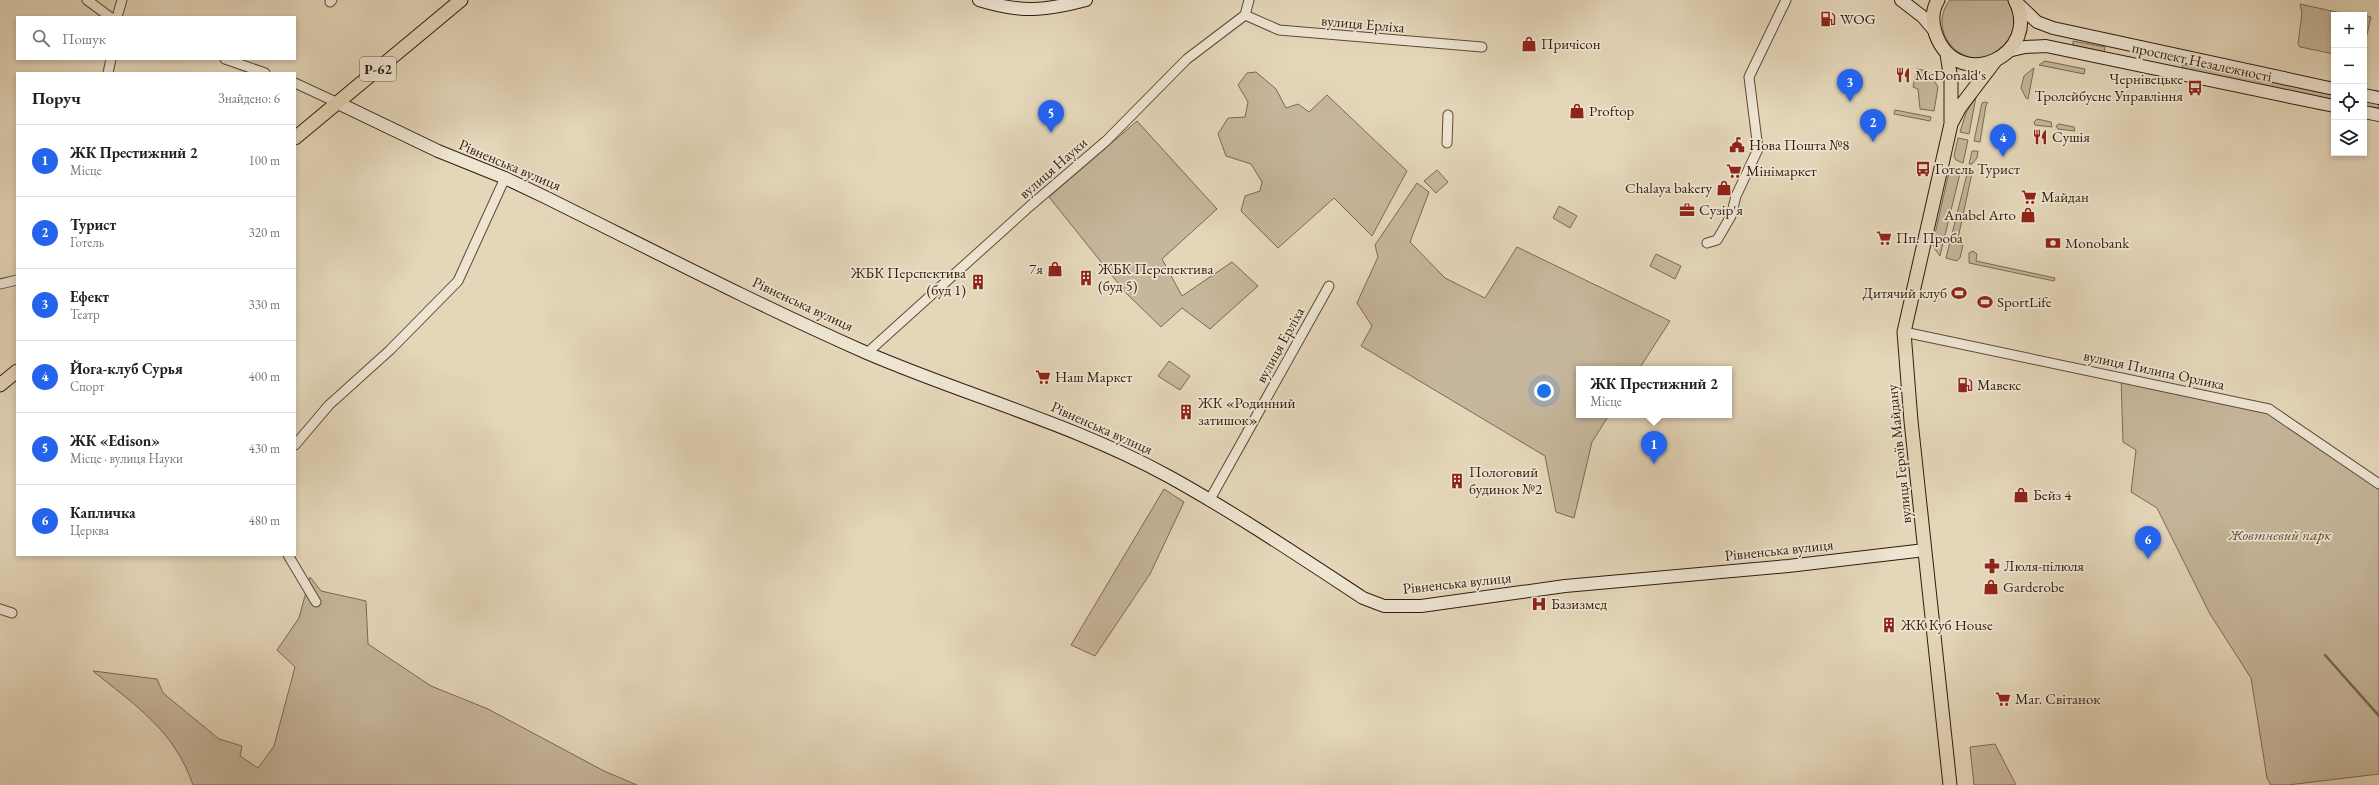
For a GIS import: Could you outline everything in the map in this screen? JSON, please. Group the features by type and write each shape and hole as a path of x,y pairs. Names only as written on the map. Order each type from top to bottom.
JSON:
{"main road":[{"name":"Р-62","path":"296,137 461,0"},
{"path":"1938,0 1933,12 1934,30 1941,47 1948,54 1970,64 1994,61"},
{"path":"1951,124 1960,106 1994,61 2008,51 2015,41 2020,26 2015,1"},
{"path":"1948,54 1951,80 1951,124"},
{"name":"вулиця Героїв Майдану","path":"1950,785 1911,421 1904,332 1951,124"},
{"path":"0,386 16,372"}],"street":[{"path":"87,0 109,16"},
{"path":"117,16 122,0"},
{"path":"979,0 1006,8 1035,11 1086,0"},
{"path":"1245,15 1249,0"},
{"path":"1707,243 1717,240 1731,216 1736,196 1758,149 1750,77 1786,0"},
{"path":"1901,0 1923,17 1934,30"},
{"name":"проспект Незалежності","path":"2015,1 2037,22 2068,32 2331,87"},
{"name":"вулиця Ерліха","path":"1245,15 1279,30 1482,47"},
{"name":"вулиця Науки","path":"867,353 1030,206 1106,141 1187,59 1245,15"},
{"name":"проспект Незалежності","path":"2008,51 2037,46 2064,49 2331,105"},
{"path":"108,72 110,60"},
{"path":"228,60 262,72"},
{"name":"Рівненська вулиця","path":"296,83 438,151 505,178 867,353 946,384 1038,416 1108,446 1168,476 1363,598 1384,606 1421,606 1565,586 1788,566 1926,550"},
{"path":"2367,96 2379,98"},
{"path":"2367,113 2379,115"},
{"path":"1447,144 1448,115"},
{"path":"296,444 329,405 390,350 458,281 505,178"},
{"path":"0,284 16,280"},
{"name":"вулиця Ерліха","path":"1209,501 1329,286"},
{"name":"вулиця Пилипа Орлика","path":"1904,332 2270,409 2379,484"},
{"path":"289,556 316,602"},
{"path":"0,608 12,613"}],"green space":[{"path":"1950,0 2008,0 2016,17 2010,43 1996,54 1987,58 1975,58 1955,50 1948,42 1942,22 1944,11"},
{"path":"2300,4 2336,12 2331,12 2331,53 2300,47 2298,44 2302,13"},
{"path":"2367,16 2371,17 2367,34"},
{"path":"2073,41 2105,47 2104,52 2073,45"},
{"path":"2045,61 2085,69 2084,74 2039,65"},
{"path":"2183,64 2331,93 2331,99 2182,69"},
{"path":"2034,68 2028,99 2021,88 2024,76"},
{"path":"1917,69 1928,71 1938,87 1934,111 1920,109 1918,89 1913,87"},
{"path":"1256,72 1276,89 1286,108 1298,104 1309,112 1327,95 1407,171 1372,236 1334,198 1278,248 1241,211 1245,196 1260,191 1262,182 1251,164 1226,156 1218,134 1228,118 1245,117 1248,102 1238,85 1247,73"},
{"path":"1976,97 1969,134 1960,132 1966,113"},
{"path":"2367,102 2379,104 2379,110 2367,108"},
{"path":"1982,103 1988,103 1986,105 1980,142 1974,141"},
{"path":"1895,110 1931,117 1930,121 1894,114"},
{"path":"2037,119 2051,122 2052,127 2035,125 2034,122"},
{"path":"1137,121 1217,209 1162,259 1182,296 1232,262 1258,286 1210,329 1182,308 1161,327 1126,293 1049,197"},
{"path":"2059,124 2074,127 2075,131 2058,129 2056,126"},
{"path":"1958,138 1968,140 1963,163 1956,160 1954,156"},
{"path":"1972,151 1978,151 1977,158 1972,164 1969,164"},
{"path":"1954,169 1961,169 1940,256 1934,248 1933,243 1949,172"},
{"path":"1437,170 1448,182 1436,193 1424,181"},
{"path":"1968,170 1972,173 1957,243 1963,245 1960,258 1957,261 1946,258"},
{"path":"1417,183 1429,192 1410,242 1445,278 1485,298 1517,247 1670,321 1641,366 1576,366 1576,418 1607,418 1592,442 1574,518 1556,512 1545,456 1361,346 1372,326 1357,303 1378,257 1375,245"},
{"path":"1559,206 1577,216 1570,228 1553,218"},
{"path":"1973,251 1977,254 1976,261 2055,278 2054,281 1969,263 1969,253"},
{"path":"1656,254 1681,266 1675,279 1650,266"},
{"path":"1169,361 1190,376 1180,390 1158,376"},
{"name":"Жовтневий парк","path":"2121,377 2270,409 2379,484 2379,774 2288,785 2271,785 2267,778 2251,678 2210,614 2157,508 2131,492 2136,450 2123,442"},
{"path":"1164,489 1184,502 1150,574 1095,656 1071,645"},
{"path":"310,577 321,591 366,601 368,644 431,686 488,709 604,771 637,785 193,785 185,766 175,749 152,720 93,671 157,679 163,693 219,739 242,746 240,756 258,768 274,746 295,667 277,650 299,618"},
{"path":"1995,744 2016,785 1974,785 1970,747"}],"waterway":[{"path":"2325,655 2379,716"}],"place":[{"name":"WOG","path":"1828,19"},
{"name":"Причісон","path":"1529,44"},
{"name":"McDonald's","path":"1903,75"},
{"name":"Чернівецьке Тролейбусне Управління","path":"2195,88"},
{"name":"Ефект","path":"1850,102"},
{"name":"Proftop","path":"1577,111"},
{"name":"ЖК «Edison»","path":"1051,133"},
{"name":"Сушія","path":"2040,137"},
{"name":"Турист","path":"1873,142"},
{"name":"Нова Пошта №8","path":"1737,145"},
{"name":"Йога-клуб Сурья","path":"2003,157"},
{"name":"Готель Турист","path":"1923,169"},
{"name":"Мінімаркет","path":"1734,171"},
{"name":"Chalaya bakery","path":"1724,188"},
{"name":"Майдан","path":"2029,197"},
{"name":"Сузір'я","path":"1687,210"},
{"name":"Anabel Arto","path":"2028,215"},
{"name":"Пп. Проба","path":"1884,238"},
{"name":"Monobank","path":"2053,243"},
{"name":"7я","path":"1055,269"},
{"name":"ЖБК Перспектива (буд 5)","path":"1086,278"},
{"name":"ЖБК Перспектива (буд 1)","path":"978,282"},
{"name":"Дитячий клуб","path":"1959,293"},
{"name":"SportLife","path":"1985,302"},
{"name":"Наш Маркет","path":"1043,377"},
{"name":"Мавекс","path":"1965,385"},
{"name":"ЖК «Родинний затишок»","path":"1186,412"},
{"name":"ЖК Престижний 2","path":"1654,464"},
{"name":"Пологовий будинок №2","path":"1457,481"},
{"name":"Бейз 4","path":"2021,495"},
{"name":"Капличка","path":"2148,559"},
{"name":"Люля-пілюля","path":"1992,566"},
{"name":"Garderobe","path":"1991,587"},
{"name":"Базизмед","path":"1539,604"},
{"name":"ЖК Куб House","path":"1889,625"},
{"name":"Маг. Світанок","path":"2003,699"}]}
